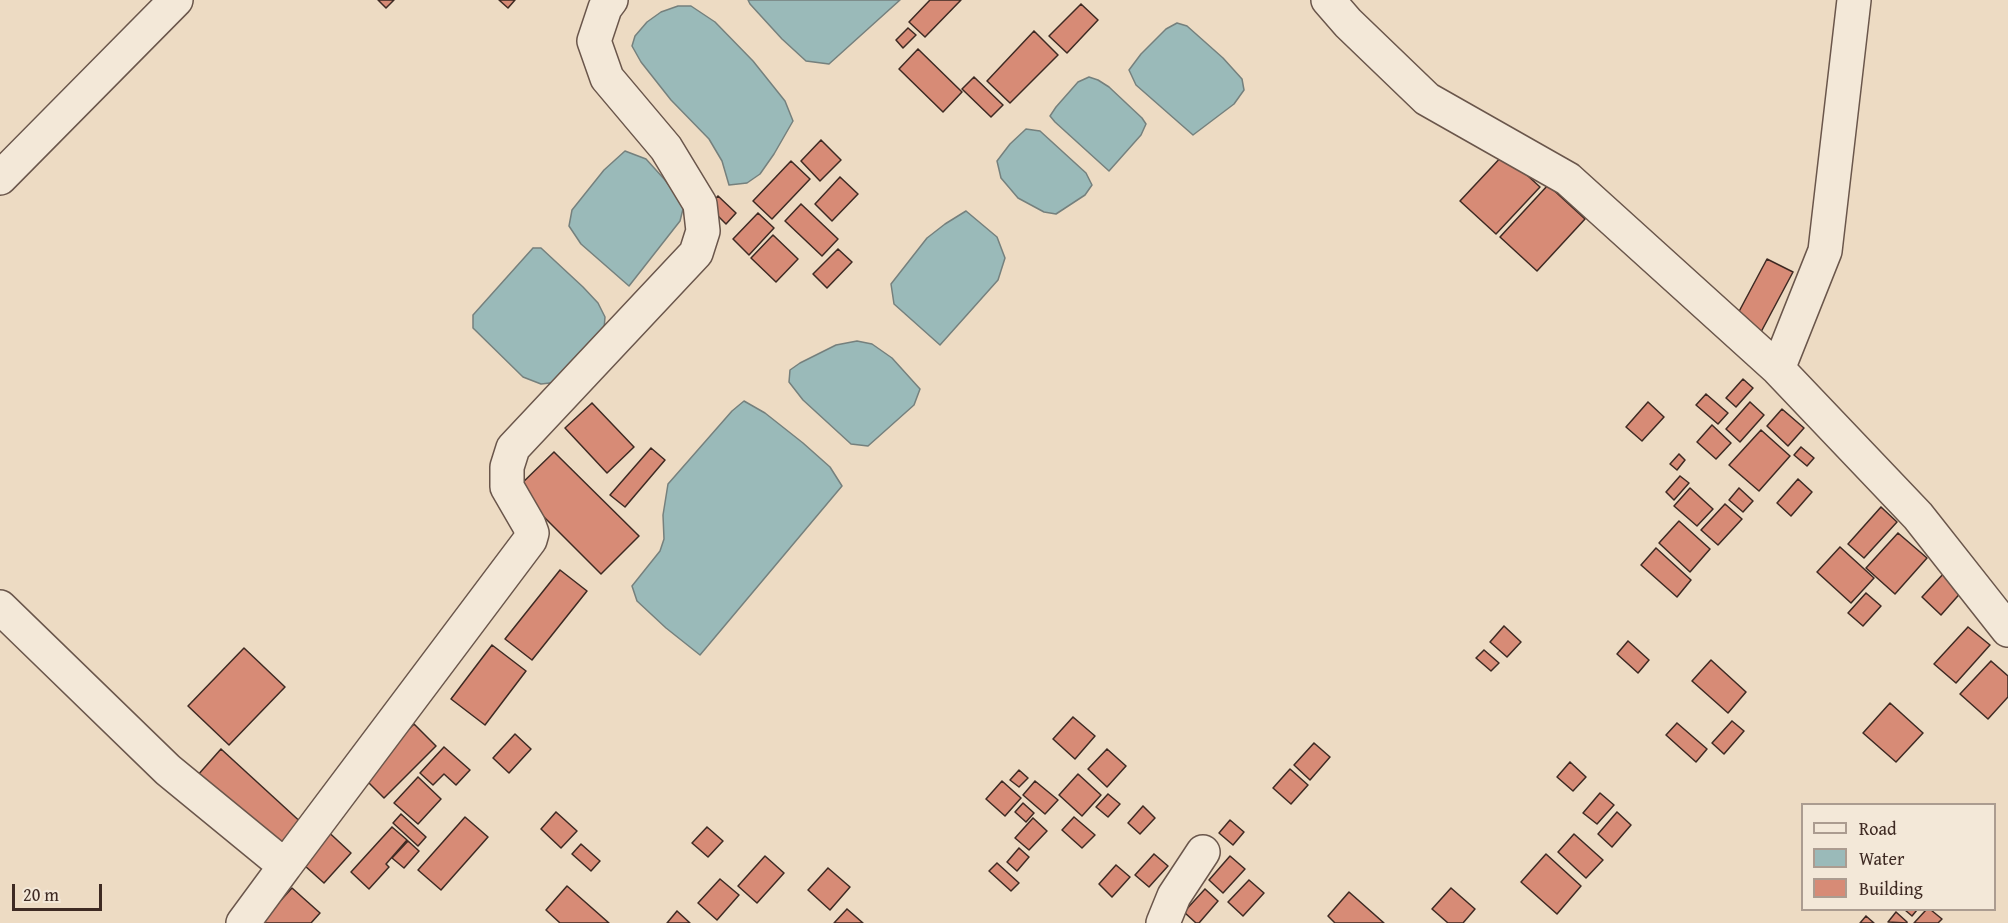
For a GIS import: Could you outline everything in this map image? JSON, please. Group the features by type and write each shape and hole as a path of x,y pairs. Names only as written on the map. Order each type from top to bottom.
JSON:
{"street":[{"path":"0,178 176,0"},
{"path":"243,923 530,540 532,533 529,525 507,488 507,467 513,448 696,253 703,231 700,204 666,148 607,78 597,50 594,41 605,8 611,0"},
{"path":"1328,0 1427,99 1568,179 1778,369 1918,516 2008,630"},
{"path":"1778,369 1825,251 1854,0"},
{"path":"0,607 168,770 285,866"},
{"path":"1163,923 1174,896 1203,852"}],"water":[{"path":"748,0 900,0 829,64 806,61 782,39"},
{"path":"678,6 691,6 715,22 753,61 785,101 793,121 760,174 747,183 729,185 722,161 709,139 671,100 641,62 632,46 635,36 647,22 661,12"},
{"path":"1177,23 1187,26 1223,58 1242,79 1244,90 1234,104 1193,135 1136,85 1129,70 1141,54 1166,29"},
{"path":"1089,77 1109,87 1146,124 1141,135 1109,171 1050,116 1078,82"},
{"path":"1026,129 1040,131 1086,173 1092,185 1085,195 1056,214 1044,212 1018,198 1001,178 997,161"},
{"path":"625,151 646,159 684,205 680,221 629,286 581,244 569,226 572,210 604,170"},
{"path":"966,211 997,237 1005,258 998,280 940,345 894,304 891,284 927,238"},
{"path":"533,248 541,248 583,287 598,303 605,317 604,329 559,382 541,384 523,377 473,328 473,315"},
{"path":"857,341 872,344 892,358 920,389 914,405 868,446 851,444 803,400 789,382 790,370 800,363 836,345"},
{"path":"744,401 765,413 803,443 830,467 842,486 700,655 637,601 632,586 660,551 664,539 663,515 668,484 732,411"}],"building":[{"path":"378,0 394,0 386,8"},
{"path":"499,0 515,0 508,8"},
{"path":"930,0 961,0 925,37 909,22"},
{"path":"1081,4 1098,20 1067,53 1049,36"},
{"path":"908,28 916,35 903,48 896,40"},
{"path":"1034,31 1058,55 1010,103 987,81"},
{"path":"918,49 962,92 943,112 899,69"},
{"path":"974,77 1003,105 991,117 962,89"},
{"path":"821,140 841,160 820,181 801,161"},
{"path":"1504,154 1540,187 1496,234 1460,201"},
{"path":"791,161 810,179 772,219 753,201"},
{"path":"840,177 858,194 832,221 815,204"},
{"path":"1548,185 1585,219 1537,271 1500,237"},
{"path":"718,196 736,213 726,224 708,206"},
{"path":"801,204 838,239 822,256 785,221"},
{"path":"758,213 774,228 749,255 733,239"},
{"path":"773,235 798,259 776,282 751,258"},
{"path":"838,249 852,262 827,288 813,274"},
{"path":"1767,259 1793,272 1761,332 1735,319"},
{"path":"1743,379 1753,388 1736,407 1726,398"},
{"path":"1706,394 1728,413 1718,424 1696,405"},
{"path":"1648,402 1664,417 1642,441 1626,427"},
{"path":"1750,402 1764,415 1740,442 1726,429"},
{"path":"592,403 634,447 607,473 565,428"},
{"path":"1782,409 1804,428 1788,446 1767,426"},
{"path":"1712,425 1731,443 1716,459 1697,442"},
{"path":"1761,430 1790,456 1759,491 1729,465"},
{"path":"1801,447 1814,458 1807,466 1794,455"},
{"path":"651,448 665,460 625,507 610,495"},
{"path":"554,452 639,536 601,574 516,489"},
{"path":"1679,454 1685,460 1677,470 1670,464"},
{"path":"1680,476 1689,483 1674,500 1666,492"},
{"path":"1798,479 1812,492 1791,516 1777,503"},
{"path":"1690,488 1713,509 1697,526 1674,506"},
{"path":"1739,488 1753,501 1743,512 1729,500"},
{"path":"1725,504 1742,519 1718,545 1701,530"},
{"path":"1881,507 1897,522 1864,558 1848,544"},
{"path":"1679,521 1710,549 1690,572 1659,543"},
{"path":"1898,533 1927,558 1895,594 1866,568"},
{"path":"1840,547 1874,578 1851,603 1817,572"},
{"path":"1656,548 1691,580 1677,597 1641,565"},
{"path":"560,570 587,591 532,660 505,639"},
{"path":"1945,572 1964,589 1941,615 1922,597"},
{"path":"1866,593 1881,606 1863,626 1848,613"},
{"path":"1504,626 1521,642 1507,657 1490,642"},
{"path":"1968,627 1990,645 1956,683 1934,664"},
{"path":"1628,641 1649,660 1638,673 1617,654"},
{"path":"492,645 526,671 485,725 451,699"},
{"path":"244,648 285,687 229,745 188,706"},
{"path":"1484,650 1499,663 1491,671 1476,658"},
{"path":"1711,660 1746,692 1728,713 1692,681"},
{"path":"1991,661 2008,676 2008,697 1988,719 1960,694"},
{"path":"1890,703 1923,733 1896,762 1863,733"},
{"path":"1073,717 1095,736 1075,759 1053,739"},
{"path":"1732,721 1744,731 1724,754 1712,743"},
{"path":"1677,723 1707,749 1696,762 1666,735"},
{"path":"414,724 436,746 384,798 362,776"},
{"path":"515,734 531,749 509,773 493,758"},
{"path":"1314,743 1330,757 1310,780 1294,765"},
{"path":"444,747 470,770 456,785 444,774 433,785 420,773"},
{"path":"221,749 305,826 281,852 197,776"},
{"path":"1107,749 1126,766 1107,787 1088,769"},
{"path":"1570,762 1586,777 1573,791 1557,777"},
{"path":"1290,769 1308,785 1291,804 1273,788"},
{"path":"1019,770 1028,778 1019,787 1010,780"},
{"path":"1078,774 1101,795 1082,816 1059,795"},
{"path":"418,777 441,799 418,824 394,803"},
{"path":"1002,781 1021,798 1005,816 986,799"},
{"path":"1035,781 1058,800 1045,814 1023,795"},
{"path":"1600,793 1614,805 1597,824 1583,813"},
{"path":"1108,794 1120,804 1108,817 1096,807"},
{"path":"1023,803 1034,813 1026,822 1015,812"},
{"path":"1143,806 1155,818 1140,834 1128,823"},
{"path":"556,812 577,831 561,848 541,829"},
{"path":"1617,812 1631,825 1612,847 1598,834"},
{"path":"401,814 426,837 418,846 393,823"},
{"path":"465,817 488,837 441,890 418,870"},
{"path":"1074,817 1095,835 1082,848 1062,830"},
{"path":"1033,818 1047,831 1029,850 1015,838"},
{"path":"1230,820 1244,832 1233,845 1219,833"},
{"path":"322,826 351,853 324,883 295,857"},
{"path":"392,827 407,840 386,864 389,867 369,889 351,872"},
{"path":"707,827 723,841 708,857 692,843"},
{"path":"1574,834 1603,860 1586,878 1558,852"},
{"path":"408,841 419,851 404,868 392,858"},
{"path":"581,844 600,861 591,871 572,854"},
{"path":"1019,848 1029,857 1017,871 1007,862"},
{"path":"1154,854 1168,866 1149,887 1135,875"},
{"path":"1546,854 1581,886 1557,914 1521,882"},
{"path":"765,856 784,873 757,903 738,886"},
{"path":"1230,856 1245,869 1223,893 1209,880"},
{"path":"997,863 1019,883 1011,891 989,871"},
{"path":"1116,865 1130,877 1112,897 1099,884"},
{"path":"828,868 850,887 830,910 808,890"},
{"path":"720,879 739,895 717,920 698,903"},
{"path":"1249,880 1264,893 1243,916 1228,902"},
{"path":"567,886 609,923 560,923 546,910"},
{"path":"292,888 320,913 311,923 260,923"},
{"path":"1451,888 1475,909 1463,923 1448,923 1432,909"},
{"path":"1205,889 1218,901 1199,923 1196,923 1184,912"},
{"path":"1349,892 1384,923 1335,923 1328,916"},
{"path":"847,909 863,923 834,923"},
{"path":"677,911 690,923 667,923"},
{"path":"1906,911 1916,911 1912,916"},
{"path":"1925,911 1932,911 1942,919 1938,923 1914,923"},
{"path":"1896,912 1907,922 1907,923 1888,922"},
{"path":"1866,916 1874,923 1860,923"}]}
